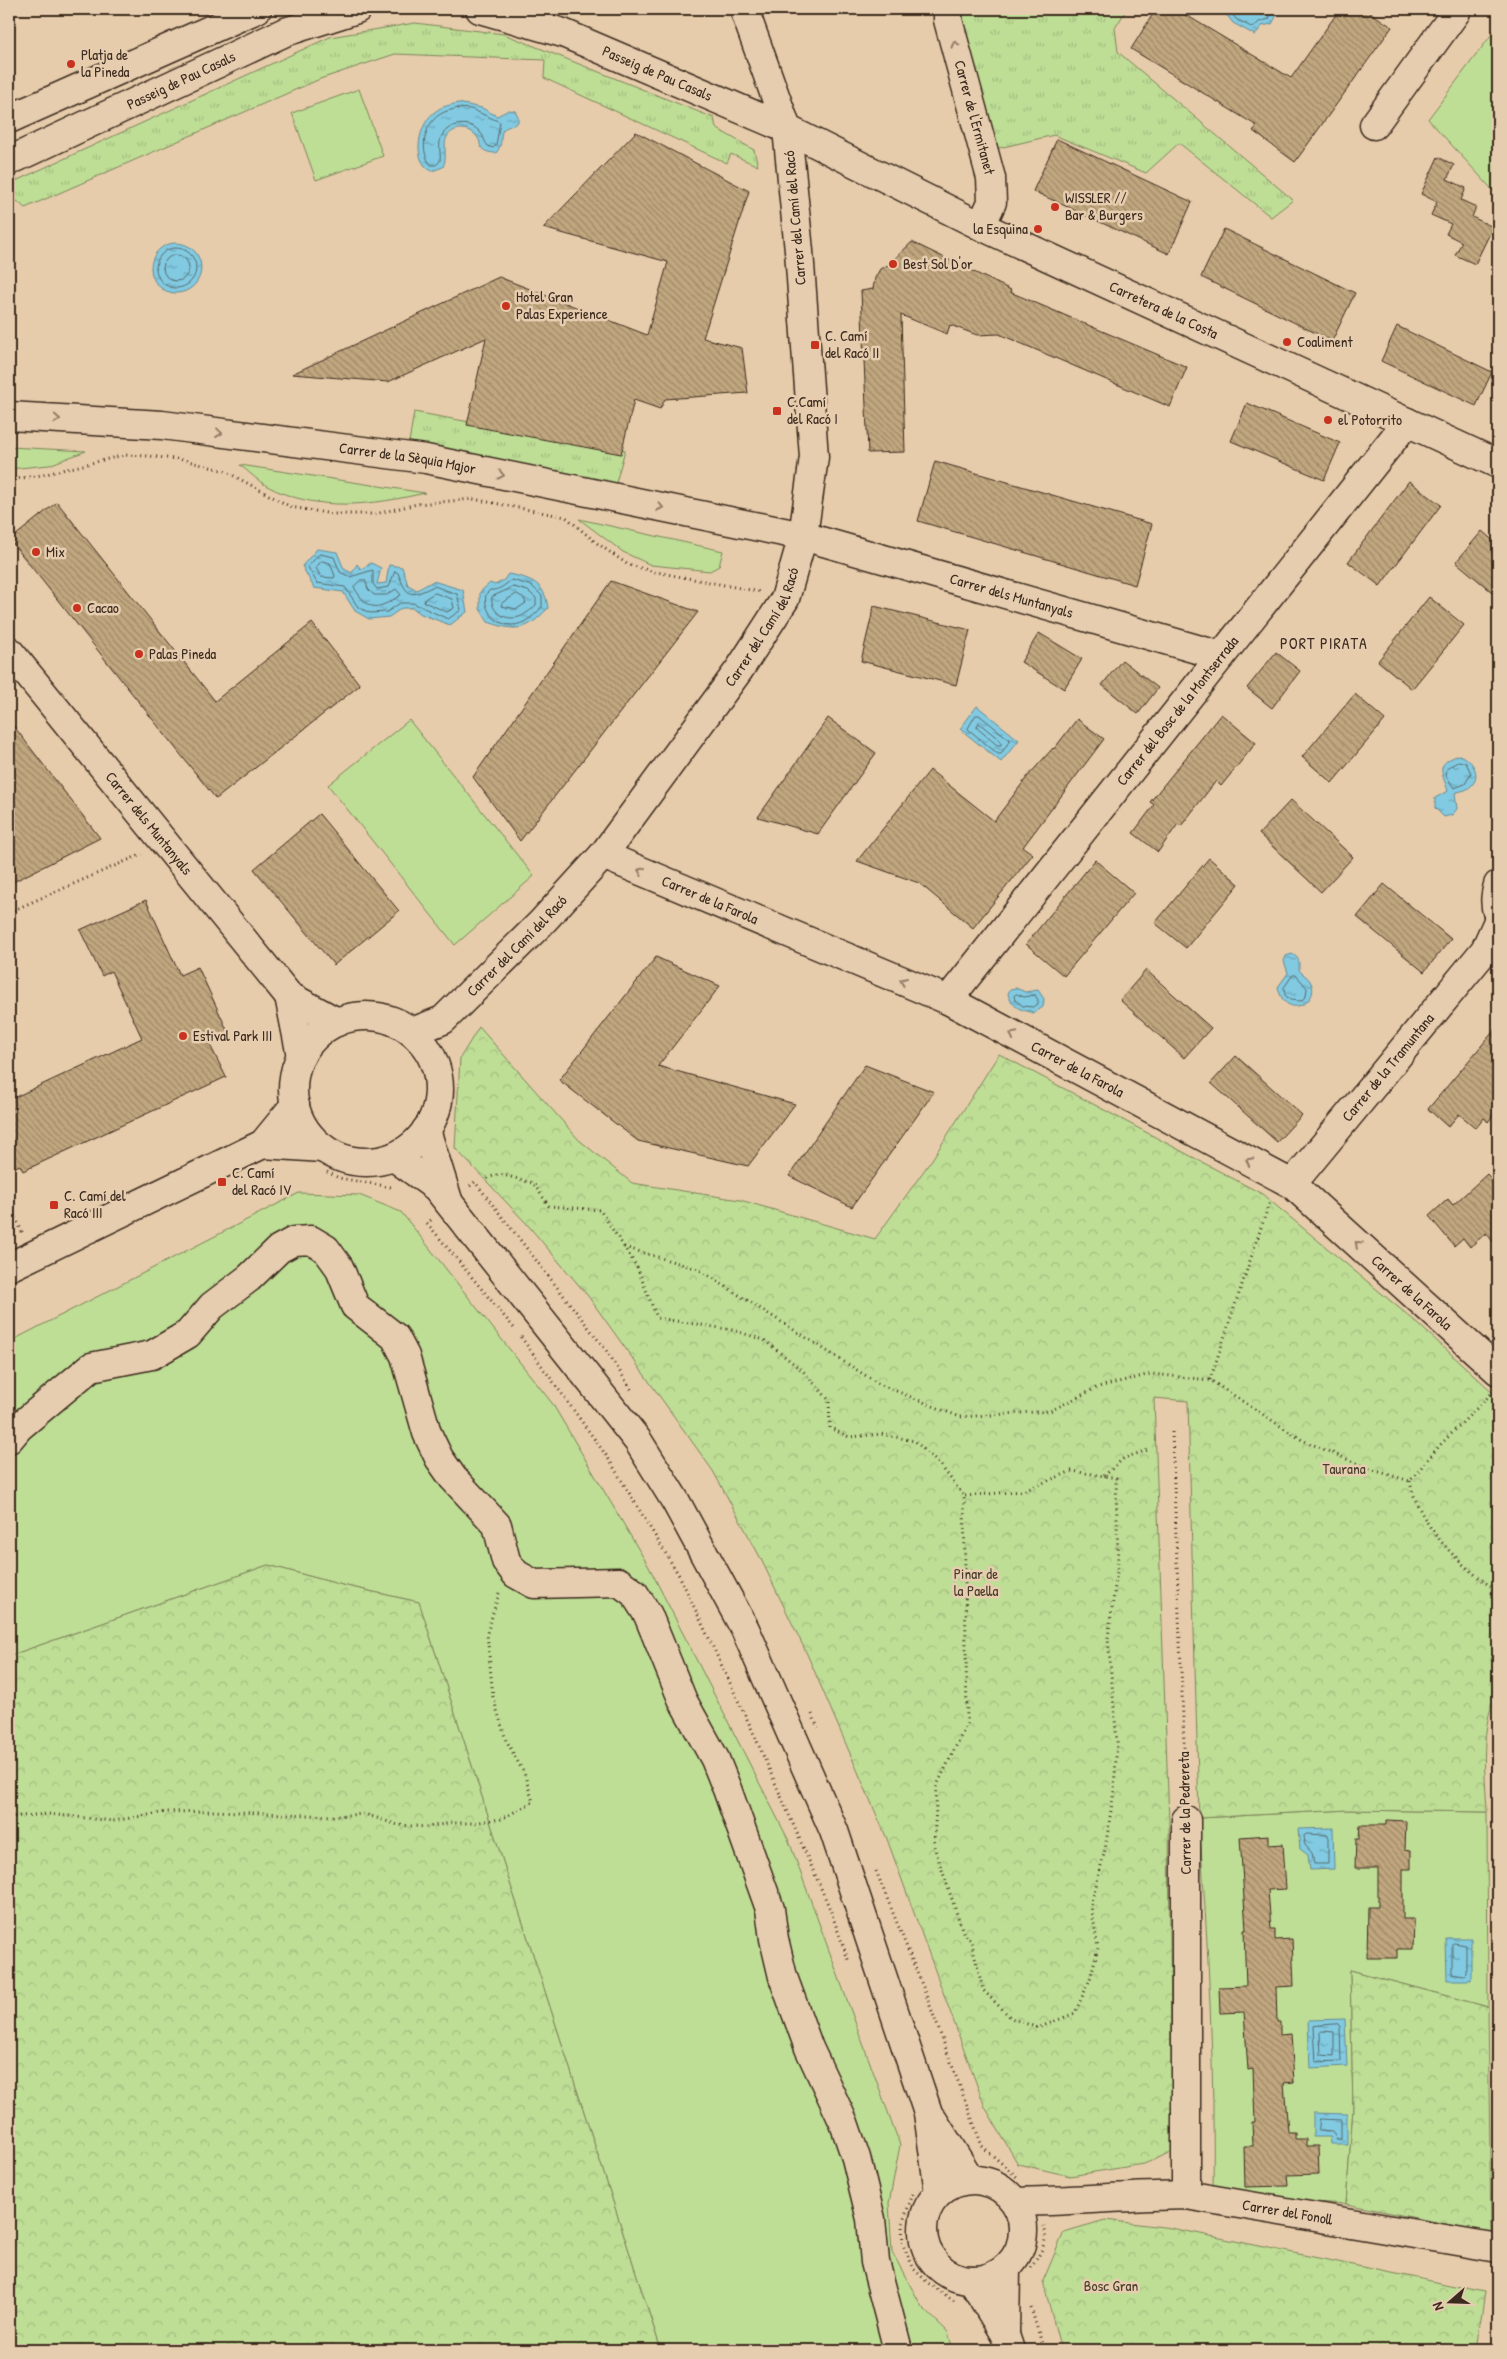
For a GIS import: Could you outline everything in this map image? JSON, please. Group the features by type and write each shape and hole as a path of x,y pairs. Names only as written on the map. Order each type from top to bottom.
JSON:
{"street":[{"path":"9,119 256,9"},
{"name":"Passeig de Pau Casals","path":"9,161 285,32 357,9"},
{"name":"Passeig de Pau Casals","path":"480,9 563,33 787,129 830,150"},
{"name":"Carrer del Camí del Racó","path":"412,1032 444,1020 542,922 603,855 739,670 785,599 803,536 814,457 799,251 787,129 744,9"},
{"name":"Carrer de l'Ermitanet","path":"948,9 948,20 991,178 992,202 981,226"},
{"path":"1374,126 1454,10"},
{"name":"Carretera de la Costa","path":"830,150 981,226 1498,464"},
{"name":"Carrer de la Sèquia Major","path":"9,416 162,425 426,459 803,536"},
{"name":"Carrer del Bosc de la Montserrada","path":"948,1000 1407,422"},
{"name":"Carrer dels Muntanyals","path":"803,536 1221,656"},
{"name":"Carrer dels Muntanyals","path":"9,651 289,996 337,1022"},
{"name":"Carrer de la Farola","path":"603,855 948,1000 1292,1184 1495,1382"},
{"path":"1498,885 1495,897 1495,908 1498,915"},
{"name":"Carrer de la Tramuntana","path":"1292,1184 1492,946 1498,921"},
{"name":"Carrer dels Muntanyals","path":"289,996 301,1056"},
{"path":"263,1144 324,1160 334,1155 357,1162 394,1157 412,1146 426,1130 438,1102 437,1071 431,1057 412,1032 401,1025 376,1017 363,1016 337,1022 316,1036 301,1056 294,1080 295,1105 305,1129 324,1160"},
{"name":"Carrer del Camí del Racó","path":"431,1057 444,1020"},
{"path":"21,1261 263,1144 295,1105"},
{"path":"426,1130 443,1196"},
{"path":"394,1157 443,1196 638,1442 676,1502 745,1629 834,1831 928,2113 970,2179"},
{"path":"9,1439 19,1427 91,1367 152,1355 167,1348 188,1334 212,1306 249,1278 279,1249 294,1241 311,1240 326,1249 339,1267 355,1306 395,1337 405,1356 427,1432 439,1458 453,1478 497,1525 500,1544 510,1567 516,1574 534,1584 619,1582 634,1593 648,1615 682,1701 714,1759 727,1788 770,1909 774,1939 783,1977 809,2048 844,2123 856,2158 871,2219 875,2262 898,2350"},
{"name":"Carrer de la Pedrereta","path":"1186,1820 1186,2195"},
{"path":"928,2113 926,2192 929,2206 923,2222 924,2239 930,2255 941,2268 956,2277 972,2280 1017,2272"},
{"path":"926,2192 970,2179 987,2181 1003,2189 1020,2192 1022,2218 1033,2227 1015,2258 1017,2272 1008,2343"},
{"name":"Carrer del Fonoll","path":"1020,2192 1076,2201 1136,2196 1186,2195 1498,2248"},
{"name":"Carrer del Fonoll","path":"1033,2227 1076,2201"},
{"path":"972,2280 1008,2343"}],"path":[{"path":"9,480 42,475 124,455 149,456 184,460 225,471 291,507 332,514 375,514 417,504 473,499 566,517 594,542 627,564 651,571 765,592 785,599"},
{"path":"9,912 166,844"},
{"path":"324,1160 339,1178 396,1188"},
{"path":"487,1178 500,1174 533,1183 549,1206 600,1210 637,1267 657,1318 733,1330 764,1340 803,1371 828,1400 830,1428 848,1437 880,1434 915,1441 941,1466 964,1496 966,1724 936,1785 934,1846 964,1935 971,1940 983,1990 1010,2018 1038,2028 1075,2013 1090,1979 1098,1948 1091,1905 1105,1850 1114,1791 1117,1742 1108,1638 1118,1564 1116,1478 1072,1472 1023,1491 964,1496"},
{"path":"514,1329 427,1223 443,1196 475,1182 606,1350 638,1398"},
{"path":"1210,1380 1270,1200"},
{"path":"9,1204 21,1261"},
{"path":"624,1247 698,1268 879,1384 960,1417 1050,1411 1098,1387 1151,1374 1210,1380 1302,1440 1370,1469 1410,1481"},
{"path":"520,1336 608,1458 680,1577 753,1732 830,1909 850,1965"},
{"path":"1495,1382 1410,1481 1412,1495 1441,1543 1498,1591"},
{"name":"Carrer de la Pedrereta","path":"1172,1432 1186,1820"},
{"path":"1104,1476 1124,1458 1148,1450"},
{"path":"9,1817 48,1814 113,1821 166,1812 214,1811 333,1816 365,1814 398,1825 427,1827 501,1820 533,1802 524,1773 506,1740 493,1697 487,1633 497,1598 510,1567"},
{"path":"811,1711 819,1730"},
{"path":"874,1868 923,1987 982,2146 1003,2167 1020,2192"},
{"path":"926,2192 902,2224 904,2245 914,2269 928,2283 958,2305"},
{"path":"1017,2272 1044,2247 1046,2231 1033,2227"},
{"path":"1030,2304 1044,2350"}],"green space":[{"path":"962,9 1127,9 1115,28 1118,52 1293,200 1271,217 1179,143 1146,173 1054,135 995,149 973,81"},
{"path":"415,23 504,34 714,118 716,128 754,150 758,166 731,154 727,163 544,78 545,60 395,54 320,79 25,208 9,194 9,184 330,37"},
{"path":"1498,26 1498,196 1428,119"},
{"path":"359,89 383,156 316,180 292,113"},
{"path":"414,412 625,450 614,490 408,448"},
{"path":"9,447 86,451 49,465 9,469"},
{"path":"240,465 425,493 365,503 325,503 305,500 286,495 267,486"},
{"path":"579,519 723,551 719,566 710,571 651,565 623,552"},
{"path":"409,720 534,876 455,945 328,785"},
{"name":"Pinar de la Paella","path":"479,1027 579,1140 632,1183 740,1200 875,1239 933,1158 999,1054 1262,1194 1416,1322 1498,1397 1498,1690 1492,1704 1486,1734 1487,1812 1348,1810 1199,1818 1188,1401 1154,1398 1169,1822 1172,2152 1144,2164 1070,2176 1018,2164 985,2107 887,1839 807,1654 759,1555 713,1471 588,1296 526,1223 455,1148 460,1058"},
{"path":"299,1193 359,1195 401,1212 552,1403 649,1567 789,1841 900,2145 889,2203 892,2252 922,2307 948,2332 953,2350 661,2350 419,1602 342,1585 268,1565 9,1656 9,1342"},
{"path":"268,1565 342,1585 419,1602 661,2350 9,2350 9,1656"},
{"path":"1348,1810 1487,1812 1488,2007 1350,1970 1353,2109 1346,2204 1213,2196 1210,2007 1199,1818"},
{"path":"1350,1970 1488,2007 1491,2233 1346,2204 1353,2109"},
{"name":"Bosc Gran","path":"1105,2220 1171,2228 1485,2292 1476,2350 1061,2350 1043,2281 1064,2232"}],"water":[{"path":"1222,9 1274,9 1278,13 1272,24 1262,26 1255,35 1233,23"},
{"path":"458,103 482,108 497,116 509,110 515,111 518,116 518,122 503,130 501,143 496,153 482,149 477,137 471,132 464,129 453,131 446,138 443,167 432,171 425,166 421,159 419,141 421,132 430,116 436,111"},
{"path":"176,243 190,247 197,254 201,268 197,282 190,289 176,293 162,289 155,282 151,268 155,254 162,247"},
{"path":"317,549 337,552 344,569 352,573 357,564 361,569 371,563 381,568 377,584 386,583 389,565 402,567 408,585 417,590 433,581 463,590 467,612 450,625 421,614 413,608 402,608 389,617 369,619 355,611 343,592 314,588 302,566"},
{"path":"508,574 524,577 536,583 544,593 548,608 534,621 521,627 507,627 488,622 480,609 480,592 490,583 495,585 504,580"},
{"path":"977,706 1019,740 1001,762 960,729"},
{"path":"1459,755 1473,765 1476,775 1475,780 1467,789 1455,793 1457,809 1452,815 1444,817 1435,808 1435,798 1448,791 1442,769 1446,762"},
{"path":"1292,954 1298,959 1299,970 1309,980 1313,988 1307,1001 1302,1005 1295,1006 1288,1004 1282,998 1278,987 1288,973 1284,961 1286,956"},
{"path":"1016,988 1025,992 1038,990 1044,999 1043,1007 1034,1013 1018,1008 1008,994 1010,989"},
{"path":"1333,1828 1334,1869 1310,1870 1308,1855 1300,1849 1298,1829"},
{"path":"1446,1938 1471,1938 1471,1980 1447,1980"},
{"path":"1345,2019 1347,2066 1310,2068 1308,2020"},
{"path":"1313,2113 1347,2114 1347,2144 1331,2144 1330,2137 1313,2137"}],"building":[{"path":"1156,9 1176,9 1291,78 1340,9 1365,9 1392,27 1295,162 1253,131 1257,126 1131,49"},
{"name":"Hotel Gran Palas Experience","path":"636,132 749,191 703,338 742,348 748,393 665,399 660,409 634,400 621,454 467,425 486,338 388,382 292,374 499,277 647,335 668,262 543,228"},
{"path":"1057,139 1192,202 1169,254 1033,191"},
{"path":"1438,157 1454,165 1447,179 1466,188 1461,200 1476,207 1472,217 1493,227 1475,264 1455,255 1462,242 1446,234 1451,224 1431,215 1437,202 1421,194"},
{"path":"1224,229 1355,293 1332,341 1201,277"},
{"path":"912,242 1011,290 1010,292 1187,367 1170,407 999,334 977,335 950,325 947,334 901,315 905,452 868,453 861,291 873,289 875,278 880,269 888,265"},
{"path":"1397,326 1492,372 1476,406 1381,361"},
{"path":"1247,403 1340,443 1324,480 1231,441"},
{"path":"935,461 1152,524 1135,585 918,521"},
{"path":"1409,481 1441,505 1380,586 1348,562"},
{"name":"Palas Pineda","path":"57,502 215,701 312,623 360,685 216,799 10,540"},
{"path":"1482,531 1498,545 1498,597 1456,562"},
{"path":"611,581 698,612 520,841 473,777"},
{"path":"1429,597 1464,625 1412,689 1378,661"},
{"path":"874,606 970,630 956,685 861,661"},
{"path":"1039,633 1082,659 1064,689 1021,662"},
{"path":"1276,652 1300,671 1272,708 1247,688"},
{"path":"1122,660 1158,688 1138,714 1102,685"},
{"path":"1355,694 1385,720 1332,783 1302,757"},
{"path":"1221,714 1256,743 1221,786 1216,781 1181,826 1178,824 1158,852 1133,833 1154,805 1150,802"},
{"path":"828,718 876,753 818,834 758,817"},
{"path":"1077,719 1104,739 1023,847 1033,854 973,928 919,883 857,861 930,770 994,821 1028,776 1054,749"},
{"path":"9,720 100,838 9,884"},
{"path":"1291,800 1353,857 1321,892 1259,834"},
{"path":"319,814 399,911 334,965 254,869"},
{"path":"1209,858 1239,884 1186,948 1155,923"},
{"path":"1095,860 1134,893 1064,976 1026,944"},
{"path":"1384,884 1451,939 1424,972 1357,917"},
{"name":"Estival Park III","path":"146,900 180,975 198,967 229,1034 209,1043 226,1077 23,1171 20,1165 9,1170 9,1100 142,1038 111,971 102,976 80,930"},
{"path":"656,957 720,986 658,1066 795,1104 748,1166 638,1141 559,1080"},
{"path":"1146,970 1211,1028 1184,1058 1120,1000"},
{"path":"1498,1026 1498,1110 1488,1122 1484,1118 1476,1128 1459,1114 1448,1127 1428,1109"},
{"path":"1236,1056 1302,1115 1277,1142 1211,1083"},
{"path":"865,1065 934,1092 852,1207 789,1176"},
{"path":"1487,1174 1498,1188 1498,1248 1486,1233 1470,1247 1463,1238 1454,1246 1429,1216 1448,1199 1453,1205"},
{"path":"1386,1820 1406,1821 1405,1850 1411,1851 1411,1869 1403,1869 1403,1919 1414,1919 1413,1949 1397,1949 1397,1958 1367,1958 1368,1907 1378,1907 1378,1868 1355,1868 1356,1839 1359,1839 1360,1825 1386,1825"},
{"path":"1269,1835 1269,1845 1283,1844 1286,1889 1268,1890 1271,1929 1275,1929 1275,1940 1292,1939 1294,1986 1276,1987 1277,2022 1280,2022 1280,2035 1291,2034 1294,2082 1284,2083 1288,2132 1295,2132 1295,2139 1306,2139 1306,2146 1318,2146 1319,2174 1287,2175 1288,2186 1245,2187 1244,2146 1253,2146 1252,2122 1255,2122 1253,2069 1248,2070 1244,2012 1220,2013 1219,1987 1246,1986 1244,1930 1246,1930 1240,1837"}],"place":[{"name":"Platja de la Pineda","path":"71,64"},
{"name":"WISSLER // Bar & Burgers","path":"1055,207"},
{"name":"la Esquina","path":"1038,229"},
{"name":"Best Sol D'or","path":"893,264"},
{"name":"Hotel Gran Palas Experience","path":"506,306"},
{"name":"Coaliment","path":"1287,342"},
{"name":"C. Camí del Racó II","path":"815,345"},
{"name":"C.Camí del Racó I","path":"777,411"},
{"name":"el Potorrito","path":"1328,420"},
{"name":"Mix","path":"36,552"},
{"name":"Cacao","path":"77,608"},
{"name":"Palas Pineda","path":"139,654"},
{"name":"Estival Park III","path":"183,1036"},
{"name":"C. Camí del Racó IV","path":"222,1182"},
{"name":"C. Camí del Racó III","path":"54,1205"}],"district":[{"name":"PORT PIRATA","path":"1324,643"}],"park label":[{"name":"Taurana","path":"1344,1469"}]}
